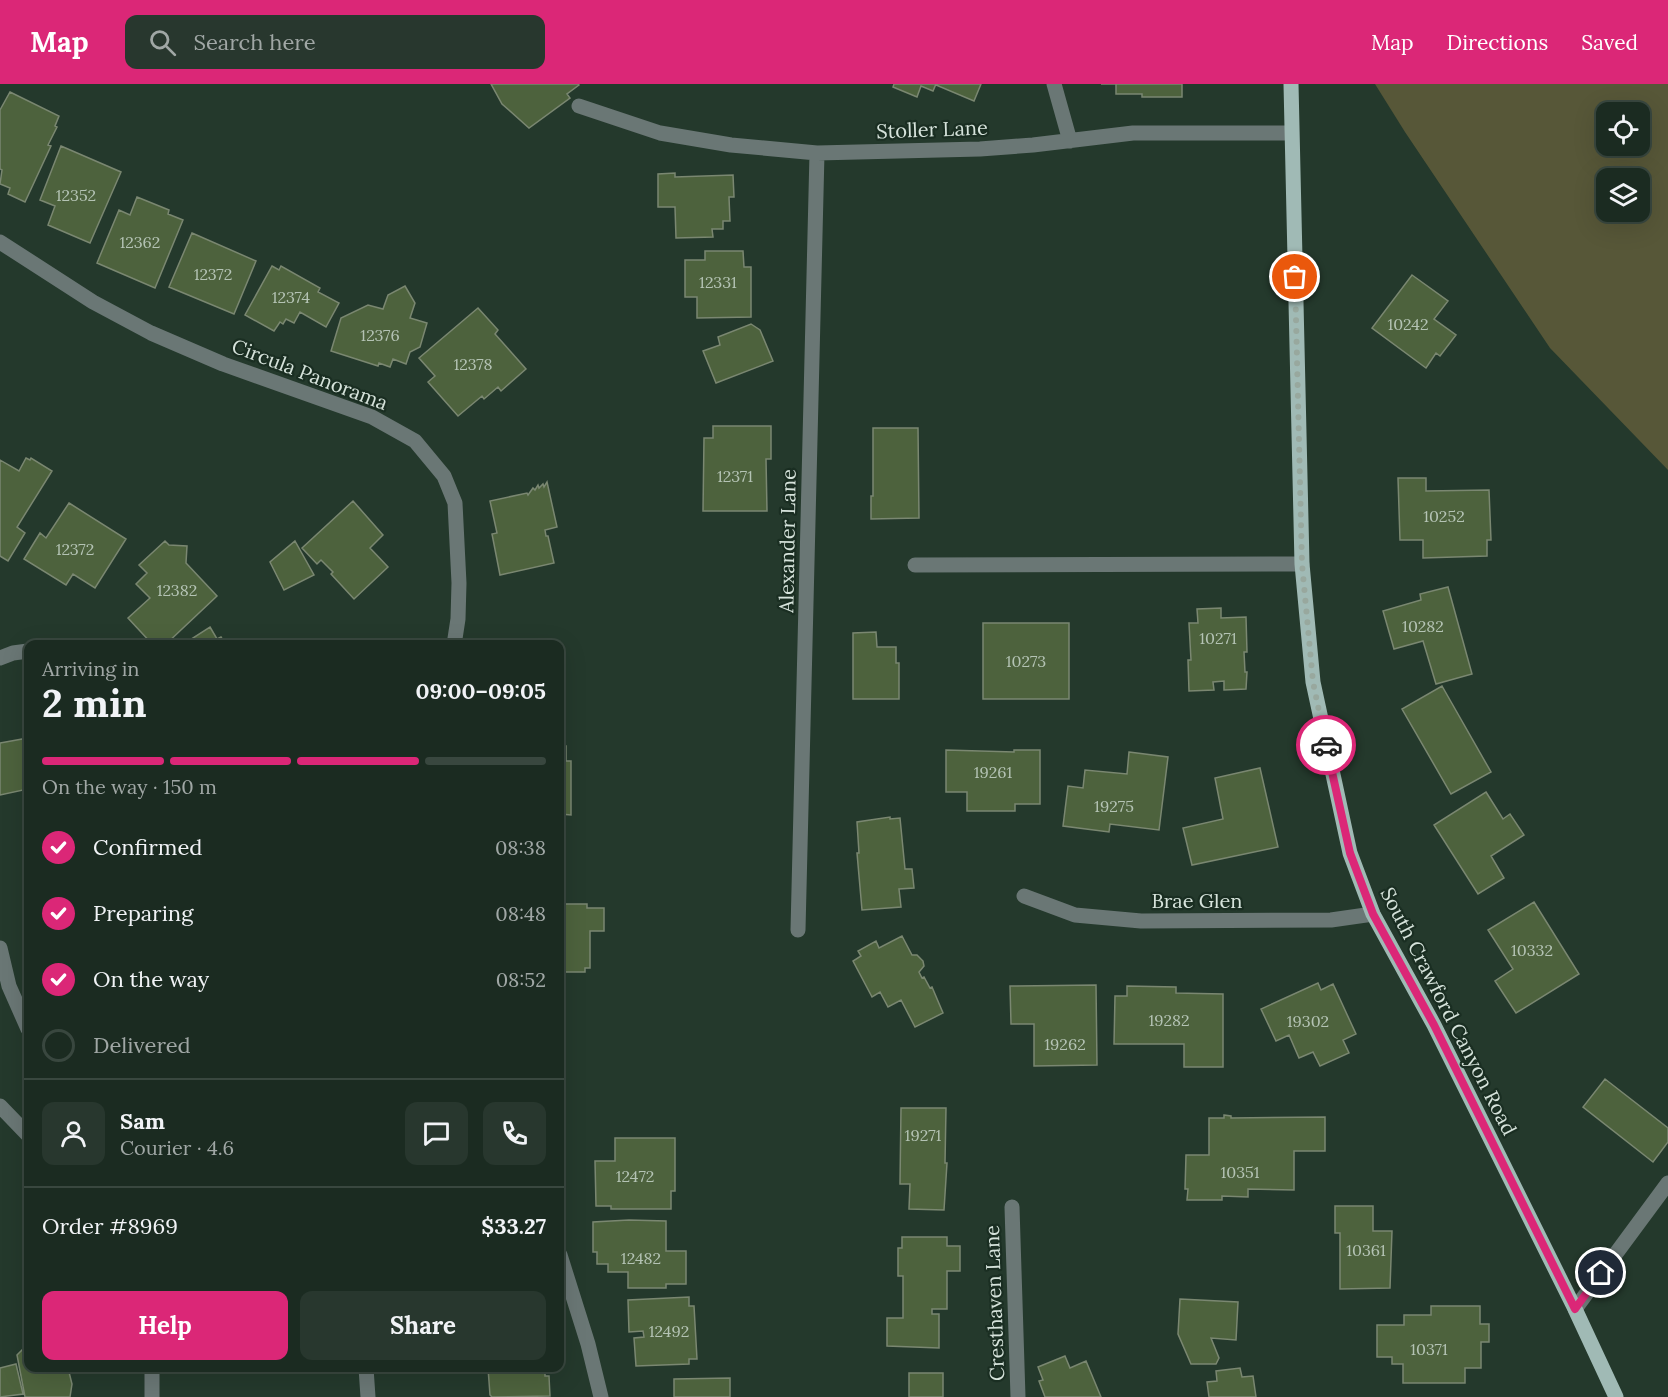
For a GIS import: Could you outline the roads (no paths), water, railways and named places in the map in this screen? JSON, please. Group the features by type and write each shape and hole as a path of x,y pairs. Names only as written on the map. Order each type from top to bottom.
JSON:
{"main road":[{"name":"South Crawford Canyon Road","path":"1291,84 1302,564 1313,682 1350,853 1373,914 1434,1025 1575,1309 1616,1397"}],"street":[{"path":"1054,84 1070,141"},
{"name":"Stoller Lane","path":"579,106 660,133 731,145 817,153 980,149 1133,133 1291,133"},
{"name":"Alexander Lane","path":"798,930 817,153"},
{"name":"Circula Panorama","path":"0,242 93,302 151,333 224,364 372,417 415,441 444,476 455,502 459,583 455,640"},
{"path":"915,565 1302,564"},
{"path":"0,658 13,652 24,651"},
{"name":"Brae Glen","path":"1024,896 1075,915 1142,921 1331,920 1373,914"},
{"path":"0,948 9,986 24,1020"},
{"path":"0,1106 24,1131"},
{"path":"1575,1309 1668,1183"},
{"name":"Cresthaven Lane","path":"1012,1207 1018,1397"},
{"path":"564,1268 588,1344 601,1397"},
{"path":"152,1372 152,1397"},
{"path":"366,1372 368,1397"}]}
